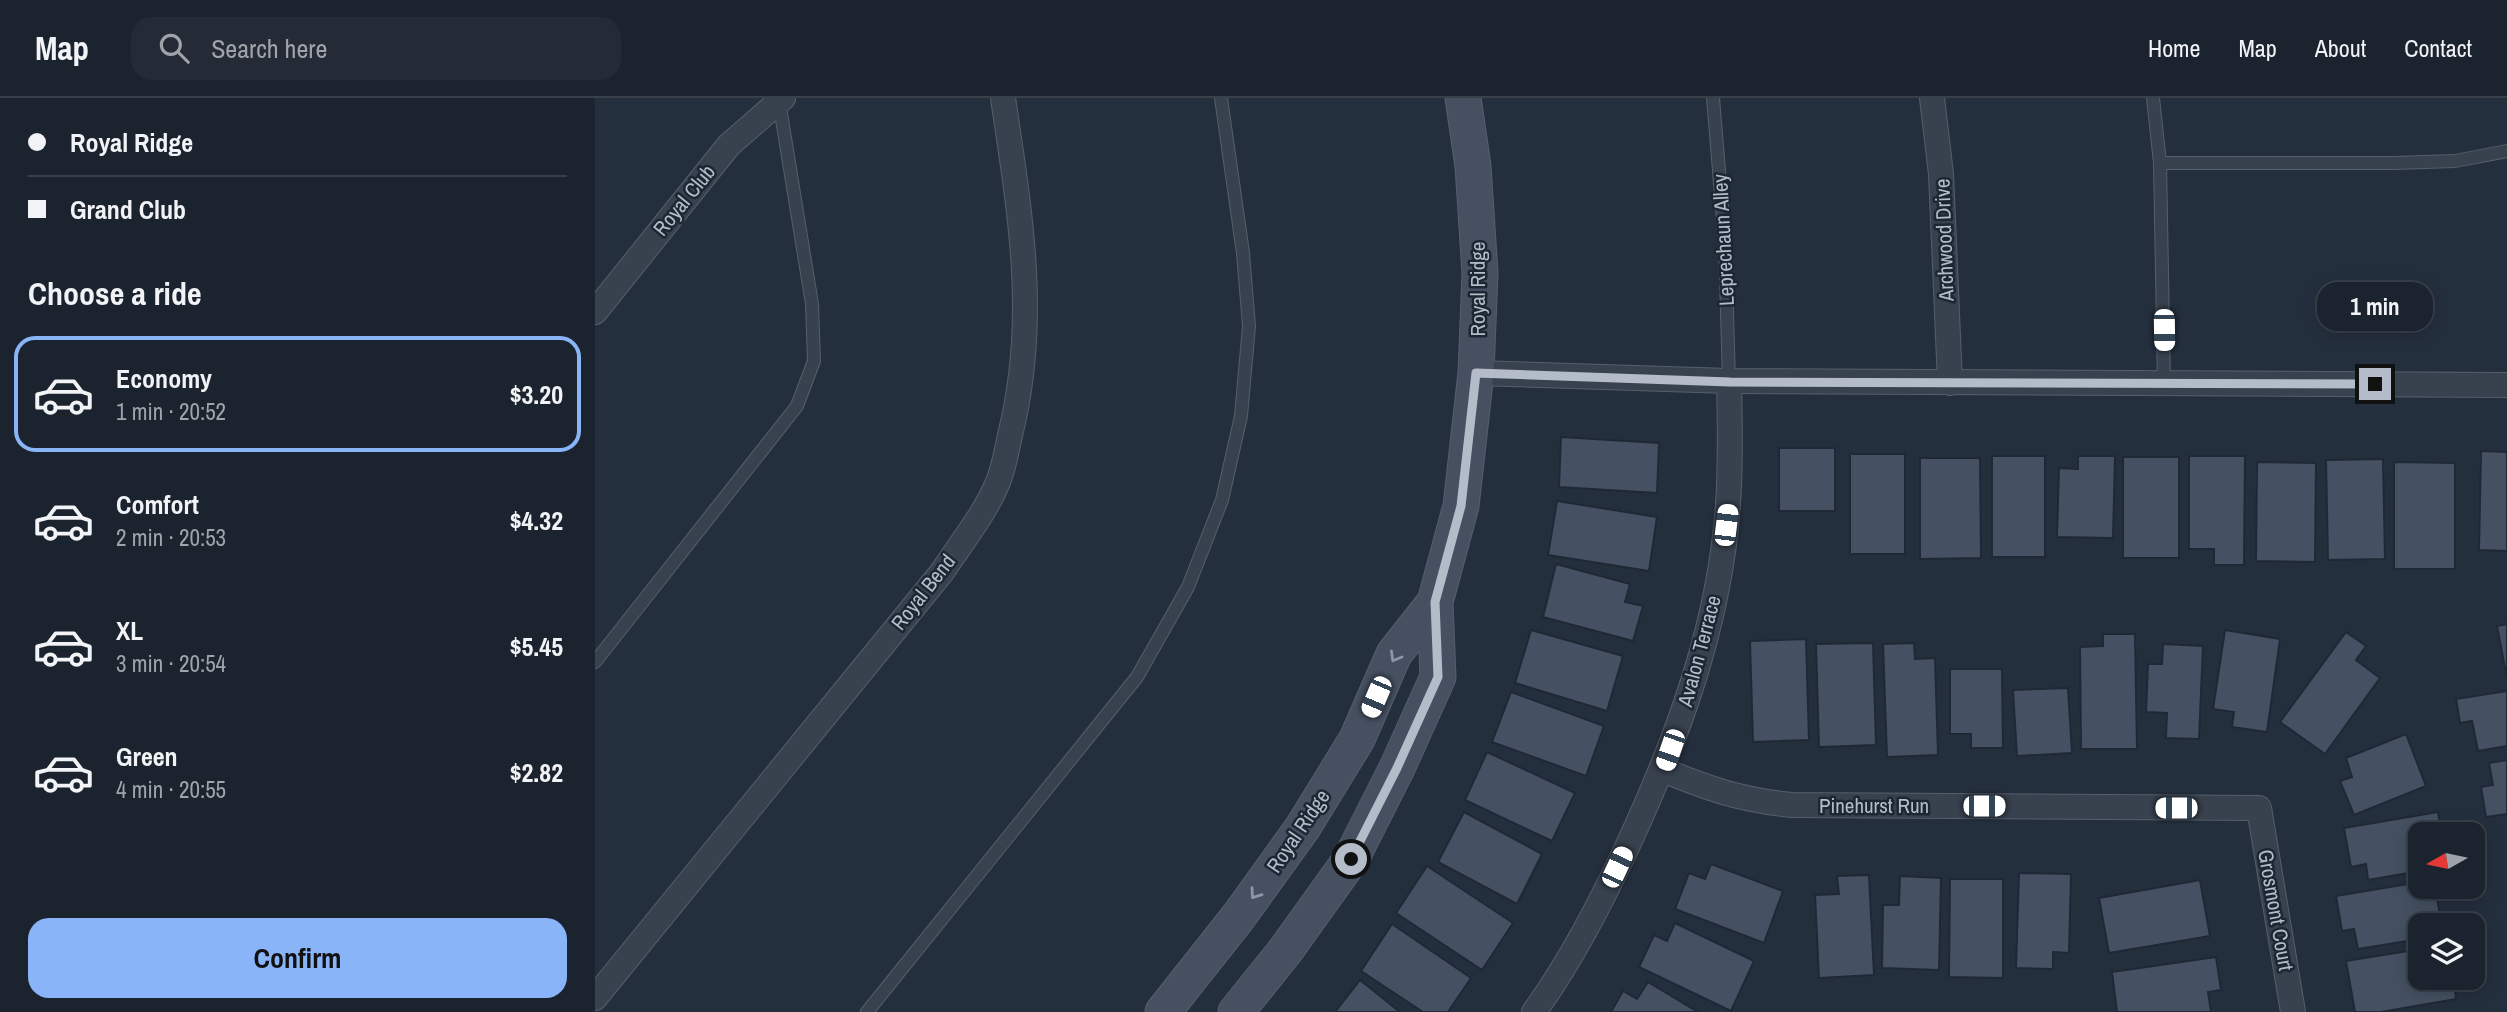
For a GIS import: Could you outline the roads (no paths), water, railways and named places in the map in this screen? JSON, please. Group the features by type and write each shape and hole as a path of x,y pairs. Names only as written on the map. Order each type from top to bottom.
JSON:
{"street":[{"name":"Royal Bend","path":"595,1000 942,572 985,508 999,481 1016,411 1024,357 1026,299 1023,235 1003,98"},
{"name":"Royal Ridge","path":"1236,1012 1285,951 1351,859 1397,768 1438,677 1435,602 1461,506 1476,373 1480,273 1473,166 1463,98"},
{"name":"Archwood Drive","path":"1932,98 1941,174 1950,383"},
{"name":"Royal Club","path":"595,312 729,145 781,99"},
{"path":"1476,373 1730,382 2507,385"},
{"name":"Avalon Terrace","path":"1534,1012 1606,892 1663,770 1691,688 1704,643 1721,563 1728,505 1730,382"},
{"name":"Royal Ridge","path":"1163,1012 1239,916 1303,827 1357,740 1394,654 1435,602"},
{"name":"Pinehurst Run","path":"1663,770 1705,788 1750,800 1792,805 2259,808"},
{"name":"Grosmont Court","path":"2259,808 2293,1012"},
{"path":"595,1000 607,1012"}],"lane":[{"path":"867,1012 1137,677 1188,587 1223,500 1241,416 1249,326 1243,253 1221,98"},
{"name":"Leprechaun Alley","path":"1713,98 1725,244 1730,382"},
{"path":"2153,98 2160,163 2164,384"},
{"path":"595,662 797,406 814,361 812,304 781,99"},
{"path":"2160,163 2455,161 2507,151"}]}
